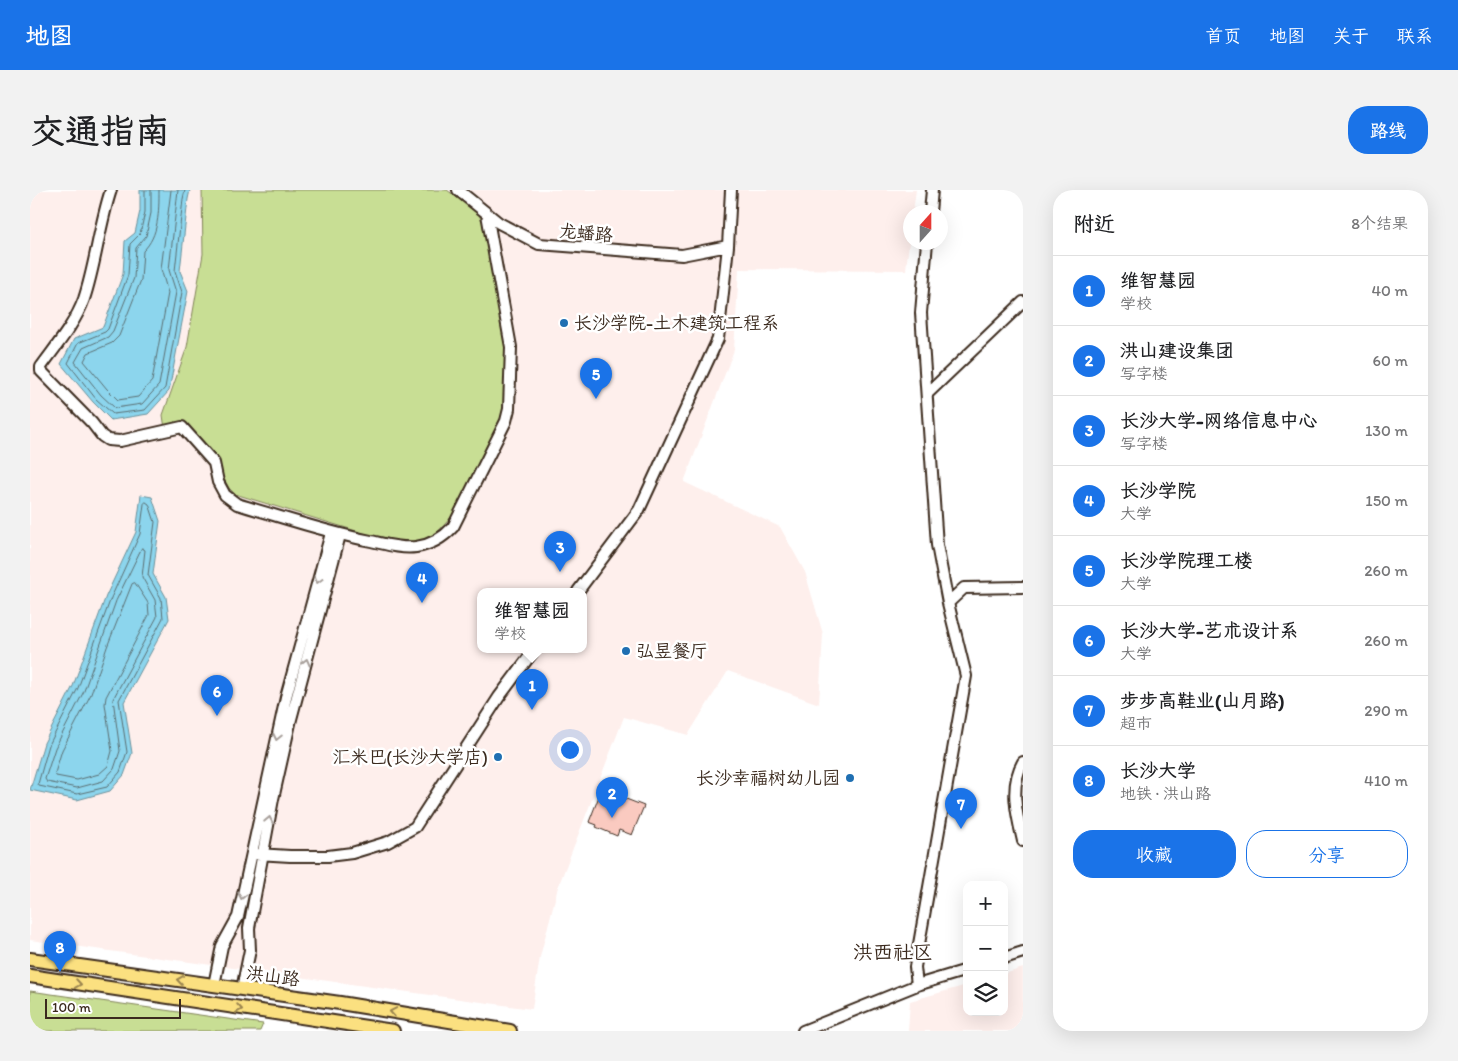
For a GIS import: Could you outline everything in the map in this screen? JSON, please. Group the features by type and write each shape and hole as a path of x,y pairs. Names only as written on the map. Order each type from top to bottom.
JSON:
{"main road":[{"name":"洪山路","path":"30,959 242,989 510,1031"},
{"path":"30,976 393,1031"}],"street":[{"path":"111,190 102,216 83,300 71,324 41,367 41,371 105,439 120,441 182,426 214,463 220,488 237,504 336,534 403,547 417,547 447,534 456,522 510,409 511,347 488,214"},
{"name":"龙蟠路","path":"458,190 499,223 539,244 682,256 728,246"},
{"path":"580,588 639,510 718,339 728,246 731,190"},
{"path":"931,205 932,190"},
{"path":"917,985 915,967 966,676 948,603 937,544 921,313 926,250"},
{"path":"926,394 1023,302"},
{"path":"214,985 222,946 238,917 286,697 336,534"},
{"path":"242,989 250,950 248,928 263,855 292,719 336,534"},
{"path":"948,603 964,588 1023,587"},
{"path":"251,854 328,856 352,853 388,842 415,827 499,697 532,653"},
{"path":"1023,762 1018,771 1015,806 1023,841"},
{"path":"1008,957 1023,952"},
{"path":"803,1031 917,985 964,971"}],"shaded area":[{"path":"30,190 916,190 914,205 903,205 903,250 908,250 906,270 739,269 734,350 684,482 780,527 805,572 823,634 819,704 728,671 688,735 624,717 558,887 540,957 532,1009 30,940"},
{"path":"1023,968 1023,1031 908,1031 910,1001 963,986 963,1016 1008,1016 1008,973"}],"green space":[{"path":"202,190 447,190 478,213 485,227 505,338 506,407 492,442 456,512 432,538 399,544 235,494 229,488 216,464 183,424 165,429 163,415 187,347 203,254"},
{"path":"30,991 263,1024 260,1031 30,1031"}],"water":[{"path":"140,190 190,190 180,271 188,291 169,391 148,414 111,420 61,364 74,339 103,327 123,274 125,241 135,233 140,211"},
{"path":"141,495 152,497 160,521 153,574 166,597 169,619 124,702 132,753 124,775 110,791 77,800 30,790 44,743 73,686 106,596 136,532"}],"building":[{"path":"603,786 622,793 621,797 644,806 632,835 619,830 617,836 589,822"}],"place":[{"name":"长沙学院-土木建筑工程系","path":"564,323"},
{"name":"长沙学院理工楼","path":"596,399"},
{"name":"长沙大学-网络信息中心","path":"560,572"},
{"name":"长沙学院","path":"422,603"},
{"name":"弘昱餐厅","path":"626,651"},
{"name":"维智慧园","path":"532,710"},
{"name":"长沙大学-艺术设计系","path":"217,716"},
{"name":"汇米巴(长沙大学店)","path":"498,757"},
{"name":"长沙幸福树幼儿园","path":"850,778"},
{"name":"洪山建设集团","path":"612,818"},
{"name":"步步高鞋业(山月路)","path":"961,829"},
{"name":"长沙大学","path":"60,972"}],"district":[{"name":"洪西社区","path":"893,952"}]}
